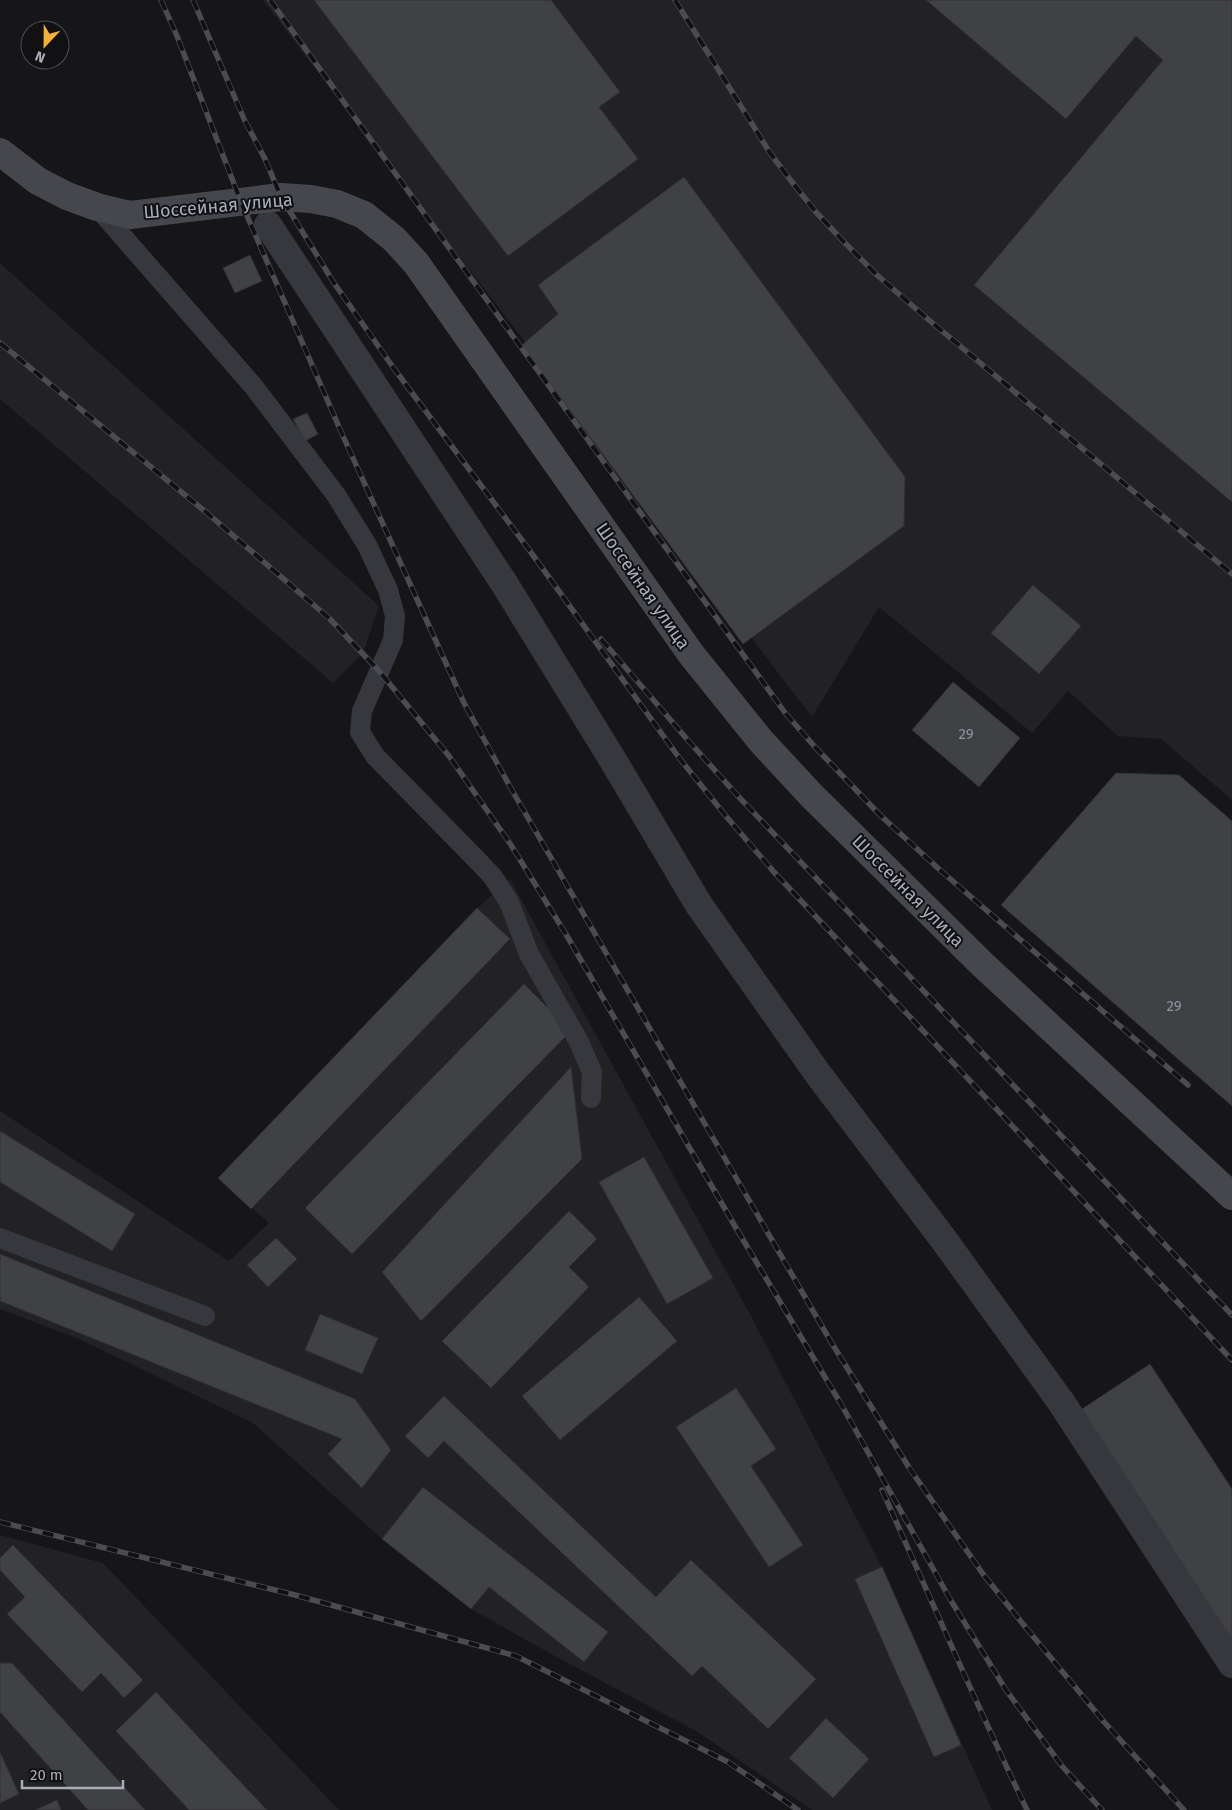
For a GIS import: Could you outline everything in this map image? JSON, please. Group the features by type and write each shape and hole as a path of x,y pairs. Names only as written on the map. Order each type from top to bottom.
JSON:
{"street":[{"name":"Шоссейная улица","path":"0,152 38,181 67,196 97,207 130,215 281,196 337,204 364,215 394,239 416,263 691,654 761,741 811,794 983,965 1232,1196"},
{"path":"268,226 504,583 699,905 818,1074 949,1247 1061,1402 1232,1664"}],"lane":[{"path":"97,207 254,387 336,495 367,545 388,590 395,616 393,640 362,711 360,732 376,756 479,862 509,902 529,954 579,1042 592,1072 591,1098"},
{"path":"0,1238 205,1316"}],"shaded area":[{"path":"263,0 1232,0 1232,800 1161,739 1118,736 1068,691 1032,733 879,607 812,717"},
{"path":"0,263 379,606 363,653 333,683 0,399"},
{"path":"510,879 752,1318 882,1567 992,1810 812,1810 696,1731 471,1609 382,1539 253,1423 79,1339 0,1309 0,1111 229,1261 269,1223 218,1178 477,908"},
{"path":"0,1535 103,1563 339,1810 0,1810"}],"building":[{"path":"314,0 551,0 620,92 599,107 638,159 508,256"},
{"path":"926,0 1232,0 1232,502 974,285 1163,60 1136,36 1066,119"},
{"path":"684,177 905,477 904,526 743,644 522,345 558,314 538,285"},
{"path":"250,255 262,281 235,293 223,268"},
{"path":"307,413 318,434 305,441 293,419"},
{"path":"1033,585 1081,626 1039,674 991,633"},
{"path":"953,682 1020,738 979,787 912,730"},
{"path":"1116,773 1179,775 1232,821 1232,1106 1001,905"},
{"path":"477,908 510,939 251,1209 218,1178"},
{"path":"524,984 571,1031 352,1254 305,1208"},
{"path":"571,1067 582,1159 421,1321 382,1272"},
{"path":"0,1131 135,1214 112,1251 0,1182"},
{"path":"644,1157 713,1278 667,1304 599,1182"},
{"path":"569,1211 597,1239 569,1267 589,1287 491,1388 442,1341"},
{"path":"276,1238 297,1259 268,1287 247,1265"},
{"path":"0,1254 355,1399 391,1450 362,1488 328,1454 342,1439 0,1301"},
{"path":"639,1297 677,1341 560,1440 522,1396"},
{"path":"320,1314 378,1338 362,1374 305,1350"},
{"path":"1150,1364 1232,1489 1232,1643 1079,1411"},
{"path":"736,1388 776,1449 751,1466 803,1545 769,1567 676,1427"},
{"path":"444,1396 656,1597 691,1560 816,1679 768,1729 702,1666 692,1676 444,1441 428,1458 405,1436"},
{"path":"423,1487 608,1632 584,1662 489,1587 471,1609 382,1539"},
{"path":"13,1545 143,1680 124,1698 101,1673 82,1692 7,1614 25,1597 0,1570 0,1558"},
{"path":"882,1567 961,1745 934,1757 855,1579"},
{"path":"0,1663 12,1663 145,1810 88,1810 0,1712"},
{"path":"156,1692 267,1810 189,1810 116,1731"},
{"path":"826,1718 869,1759 833,1798 789,1758"},
{"path":"0,1752 19,1794 0,1803"},
{"path":"57,1800 61,1810 35,1810"}],"railway":[{"path":"161,0 177,36 241,202 343,436 464,703 513,792 831,1342 910,1469 983,1574 1027,1629 1105,1723 1184,1810"},
{"path":"193,0 244,119 265,159 281,197 334,283 395,370 530,551 680,759 774,872 1232,1360"},
{"path":"270,0 786,714 880,815 940,870 1188,1085"},
{"path":"675,0 770,153 815,211 844,242 877,275 923,315 1232,574"},
{"path":"0,343 207,513 330,619 379,671 449,756 511,845 567,936 736,1228 841,1404 950,1599 1006,1690 1062,1766 1102,1810"},
{"path":"601,639 737,795 1232,1315"},
{"path":"882,1490 1027,1810"},
{"path":"0,1522 295,1595 516,1656 728,1762 798,1810"}]}
